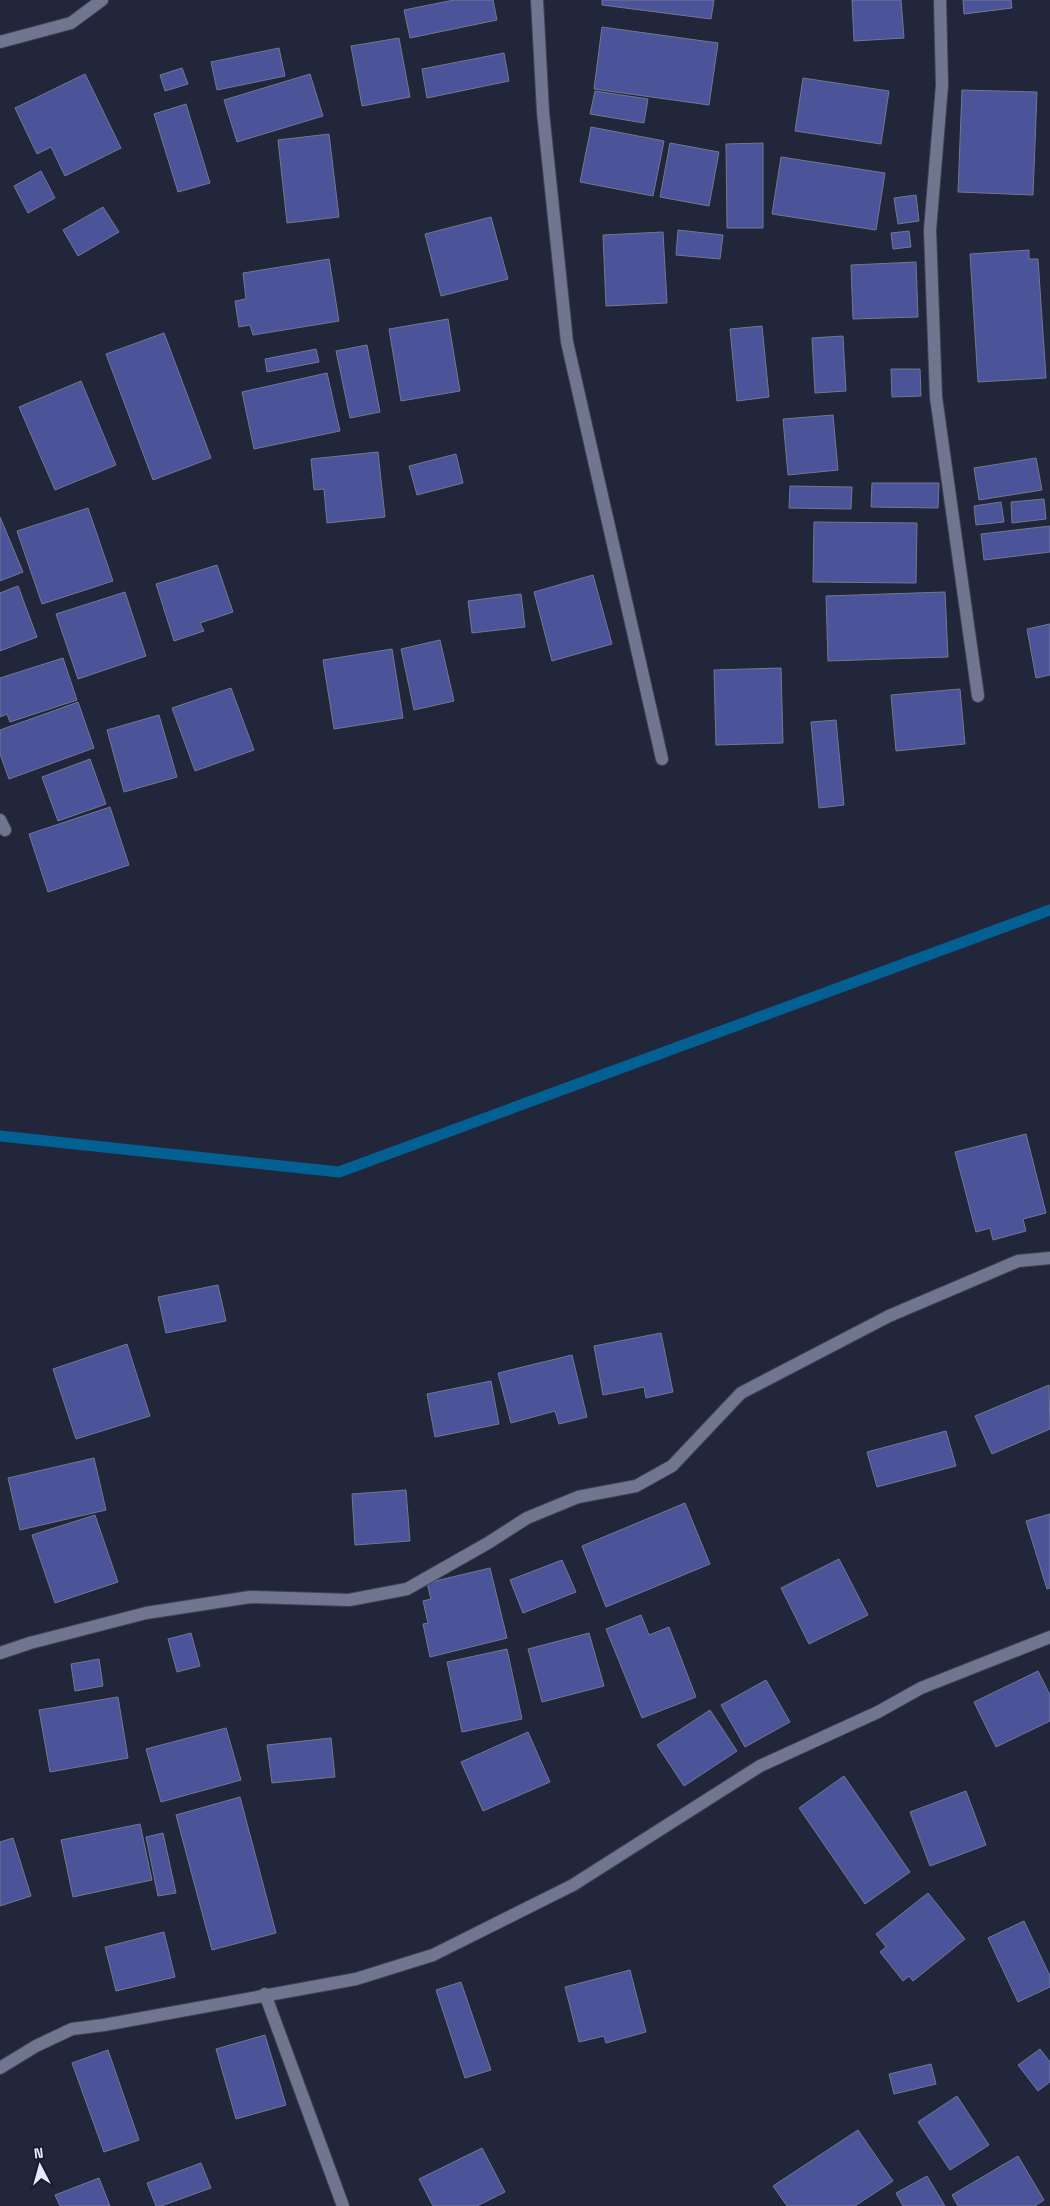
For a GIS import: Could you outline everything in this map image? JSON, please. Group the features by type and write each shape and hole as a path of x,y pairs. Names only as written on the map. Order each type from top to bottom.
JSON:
{"street":[{"path":"0,42 71,22 102,0"},
{"path":"537,0 543,112 567,342 662,758"},
{"path":"940,0 942,85 930,230 936,397 978,696"},
{"path":"0,1653 30,1643 146,1613 250,1598 349,1600 407,1589 488,1543 527,1518 578,1497 636,1486 672,1466 741,1393 889,1316 1018,1261 1050,1258"},
{"path":"0,2068 36,2046 72,2029 104,2025 265,1994 356,1979 433,1955 572,1885 760,1766 878,1712 921,1688 1050,1637"},
{"path":"265,1994 343,2206"}],"building":[{"path":"454,0 493,0 497,20 410,38 404,10"},
{"path":"602,0 714,0 711,19 602,5"},
{"path":"852,0 901,0 904,38 854,41"},
{"path":"963,0 1011,0 1012,8 964,14"},
{"path":"602,27 718,43 709,105 594,89"},
{"path":"399,38 410,97 362,106 351,46"},
{"path":"279,48 285,76 217,90 211,62"},
{"path":"504,53 509,81 427,98 422,69"},
{"path":"182,68 188,84 165,91 160,75"},
{"path":"85,74 121,148 65,176 51,147 37,154 15,108"},
{"path":"310,74 323,116 237,142 224,100"},
{"path":"803,78 889,91 881,144 795,131"},
{"path":"962,90 1037,92 1033,195 958,192"},
{"path":"595,91 648,99 644,123 590,114"},
{"path":"186,104 210,183 178,192 154,114"},
{"path":"591,127 664,141 653,196 580,182"},
{"path":"329,134 339,217 287,223 278,140"},
{"path":"670,143 719,152 709,206 660,197"},
{"path":"763,143 763,228 727,228 726,144"},
{"path":"781,157 885,173 876,230 772,214"},
{"path":"41,171 55,198 28,213 14,186"},
{"path":"916,195 919,221 898,224 894,198"},
{"path":"103,207 119,232 78,256 63,230"},
{"path":"491,217 508,279 441,296 425,234"},
{"path":"678,230 723,235 720,259 676,255"},
{"path":"909,231 911,247 893,249 891,233"},
{"path":"663,232 667,303 606,306 603,235"},
{"path":"1029,250 1029,259 1038,259 1046,378 978,382 970,254"},
{"path":"329,259 339,321 253,335 250,325 239,327 235,301 246,299 243,273"},
{"path":"916,262 918,317 853,319 851,265"},
{"path":"448,319 460,391 401,401 389,329"},
{"path":"762,326 769,397 737,401 730,329"},
{"path":"164,333 211,458 153,480 106,354"},
{"path":"843,336 846,391 815,393 812,338"},
{"path":"367,345 380,412 350,418 336,351"},
{"path":"316,349 319,362 267,372 265,359"},
{"path":"891,369 920,369 921,396 892,397"},
{"path":"327,373 340,431 254,449 242,392"},
{"path":"81,381 116,465 55,490 19,407"},
{"path":"833,415 838,470 788,475 783,419"},
{"path":"378,452 385,517 327,523 324,489 314,490 311,459"},
{"path":"456,454 463,483 417,495 409,466"},
{"path":"1036,458 1042,490 979,500 974,468"},
{"path":"872,483 939,483 938,508 871,507"},
{"path":"790,486 852,487 851,509 789,508"},
{"path":"1044,499 1046,519 1012,523 1011,502"},
{"path":"1001,502 1004,522 976,525 974,506"},
{"path":"88,508 113,581 42,604 17,531"},
{"path":"0,517 23,572 0,581"},
{"path":"814,522 917,523 916,583 813,582"},
{"path":"1050,526 1050,552 984,560 981,534"},
{"path":"217,565 233,612 200,623 204,631 174,641 156,584"},
{"path":"593,575 612,644 552,661 534,592"},
{"path":"18,586 37,637 0,651 0,593"},
{"path":"125,592 146,656 78,679 56,614"},
{"path":"945,592 948,657 828,661 826,596"},
{"path":"521,594 525,627 472,633 468,601"},
{"path":"1050,624 1050,675 1036,678 1027,629"},
{"path":"440,640 454,701 414,710 401,649"},
{"path":"392,649 403,718 334,729 323,660"},
{"path":"63,658 77,700 10,722 7,714 0,717 0,678"},
{"path":"781,668 783,743 716,745 714,670"},
{"path":"231,688 254,750 195,771 172,708"},
{"path":"960,689 965,744 896,751 891,695"},
{"path":"78,702 94,748 9,779 0,754 0,730"},
{"path":"159,715 177,777 124,792 107,730"},
{"path":"836,720 844,805 819,808 811,722"},
{"path":"90,759 106,804 58,821 42,777"},
{"path":"110,807 129,865 48,892 29,834"},
{"path":"1026,1134 1046,1213 1023,1219 1026,1231 993,1240 990,1228 976,1232 955,1152"},
{"path":"218,1285 226,1321 166,1333 158,1297"},
{"path":"661,1333 673,1392 646,1398 644,1387 603,1395 594,1346"},
{"path":"127,1344 150,1416 76,1439 53,1369"},
{"path":"572,1355 587,1417 559,1424 555,1411 511,1423 498,1373"},
{"path":"491,1381 499,1424 435,1437 427,1394"},
{"path":"1049,1385 1050,1429 992,1454 975,1416"},
{"path":"946,1431 956,1466 877,1487 867,1452"},
{"path":"94,1458 106,1510 20,1530 8,1478"},
{"path":"406,1490 410,1541 355,1545 352,1494"},
{"path":"685,1503 710,1564 606,1607 582,1546"},
{"path":"1050,1514 1050,1588 1047,1589 1026,1521"},
{"path":"95,1515 118,1582 55,1603 32,1535"},
{"path":"839,1559 868,1615 809,1644 781,1588"},
{"path":"562,1560 576,1592 523,1613 510,1580"},
{"path":"490,1568 507,1638 430,1657 423,1624 428,1623 423,1601 431,1599 427,1583"},
{"path":"641,1615 649,1635 669,1627 696,1697 642,1718 606,1629"},
{"path":"191,1633 200,1666 177,1672 168,1639"},
{"path":"589,1633 604,1686 542,1702 528,1649"},
{"path":"507,1649 522,1719 462,1732 447,1662"},
{"path":"99,1659 103,1686 75,1691 71,1664"},
{"path":"1038,1671 1050,1695 1050,1721 996,1747 974,1702"},
{"path":"766,1680 790,1722 745,1747 721,1705"},
{"path":"118,1697 128,1758 50,1772 39,1710"},
{"path":"710,1710 737,1751 684,1786 657,1745"},
{"path":"226,1728 241,1780 161,1802 146,1749"},
{"path":"528,1732 550,1782 483,1811 461,1762"},
{"path":"331,1738 335,1777 272,1783 267,1745"},
{"path":"844,1776 910,1872 865,1904 799,1808"},
{"path":"966,1791 986,1845 930,1866 910,1812"},
{"path":"240,1797 276,1933 212,1950 176,1815"},
{"path":"140,1824 152,1880 73,1897 61,1840"},
{"path":"163,1833 176,1893 158,1896 146,1837"},
{"path":"13,1838 31,1896 0,1906 0,1842"},
{"path":"928,1893 965,1939 913,1981 909,1976 903,1981 880,1952 886,1947 876,1934"},
{"path":"1024,1921 1050,1976 1050,1987 1018,2002 988,1938"},
{"path":"164,1932 175,1977 116,1991 105,1947"},
{"path":"630,1970 646,2032 606,2043 604,2036 579,2042 565,1987"},
{"path":"461,1982 491,2070 465,2078 436,1990"},
{"path":"265,2035 286,2105 236,2119 216,2049"},
{"path":"1040,2049 1050,2062 1050,2082 1038,2091 1018,2065"},
{"path":"108,2050 139,2140 104,2152 72,2063"},
{"path":"931,2064 936,2084 894,2094 889,2074"},
{"path":"957,2096 989,2145 950,2170 918,2122"},
{"path":"858,2130 893,2181 855,2206 787,2206 773,2186"},
{"path":"482,2148 505,2192 477,2206 433,2206 419,2179"},
{"path":"1018,2156 1044,2200 1035,2206 958,2206 952,2195"},
{"path":"201,2163 211,2188 161,2206 156,2206 147,2183"},
{"path":"927,2176 945,2206 903,2206 896,2193"},
{"path":"99,2178 110,2206 60,2206 55,2195"}],"waterway":[{"path":"0,1136 339,1172 1050,910"}]}
